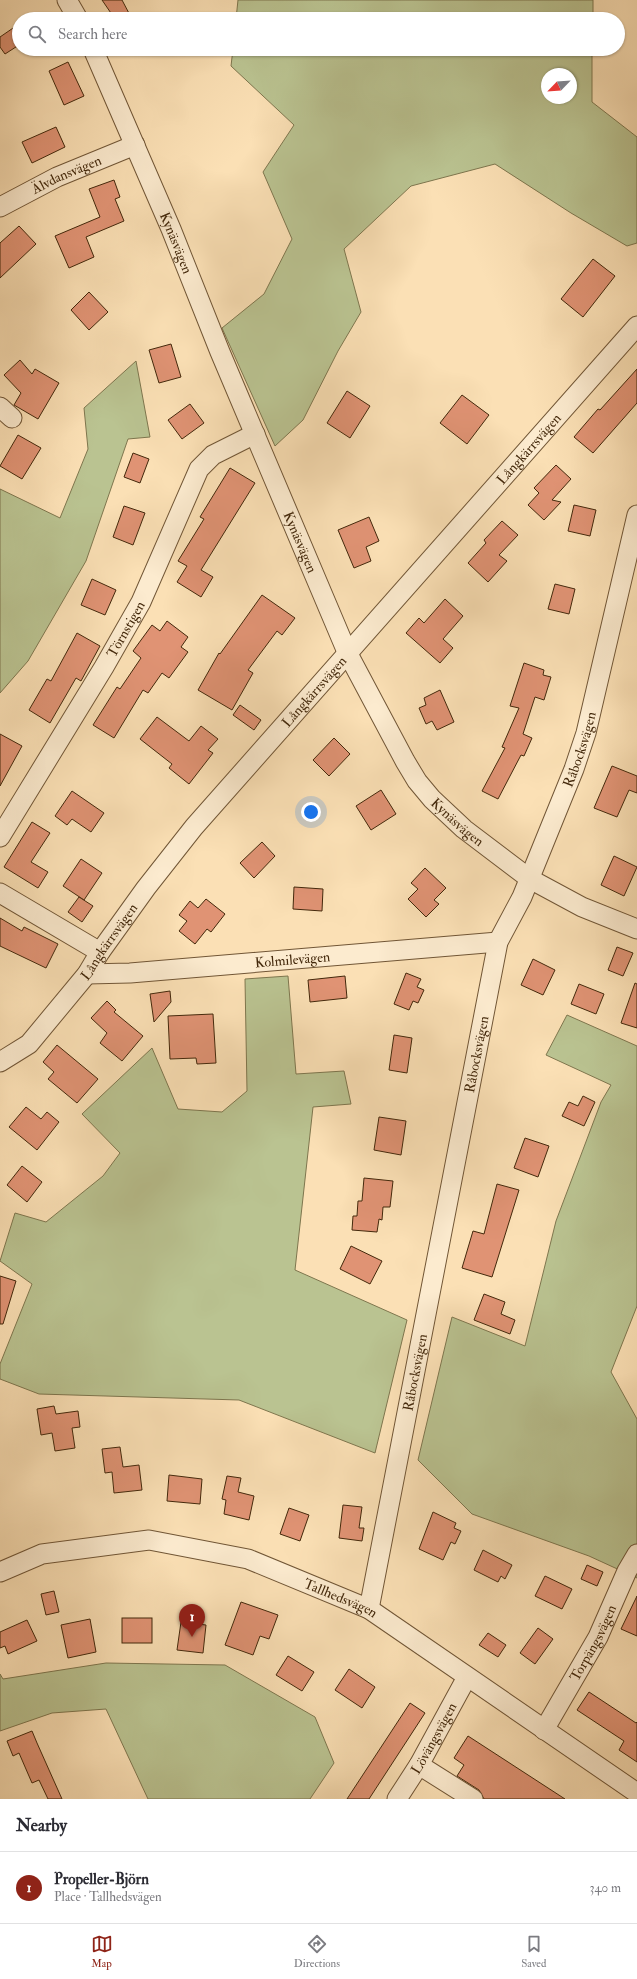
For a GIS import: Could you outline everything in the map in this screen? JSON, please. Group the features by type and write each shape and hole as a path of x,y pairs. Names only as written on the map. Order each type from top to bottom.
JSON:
{"street":[{"path":"67,0 74,12"},
{"name":"Kynäsvägen","path":"96,56 171,229 347,652 417,781 432,799 464,829 530,879 582,907 637,929"},
{"name":"Älvdansvägen","path":"0,207 57,177 135,145"},
{"name":"Långkärrsvägen","path":"0,1062 29,1044 87,974 100,952 146,888 194,827 347,652 637,326"},
{"name":"Törnstigen","path":"0,837 104,667 141,602 199,469 213,455 255,434"},
{"name":"Råbocksvägen","path":"369,1609 498,942 530,879 574,769 586,733 637,515"},
{"path":"0,893 100,952"},
{"name":"Kolmilevägen","path":"87,974 138,972 498,942"},
{"name":"Tallhedsvägen","path":"0,1572 42,1554 149,1540 248,1559 369,1609 637,1793"},
{"name":"Torpängsvägen","path":"544,1730 598,1637 627,1571 637,1554"},
{"name":"Lövängsvägen","path":"397,1799 419,1765 468,1677"},
{"path":"419,1765 473,1799"}],"green space":[{"path":"238,0 593,0 593,12 237,12"},
{"path":"232,56 592,56 592,102 637,137 637,243 627,246 571,213 495,164 411,186 344,249 361,312 338,351 303,420 275,446 222,328 264,294 292,239 263,172 294,125 231,66"},
{"path":"136,361 150,437 128,439 86,561 28,661 0,693 0,489 60,518 88,449 84,408"},
{"path":"288,976 296,1074 344,1071 351,1104 313,1107 295,1270 407,1320 375,1453 239,1400 39,1394 0,1379 0,1364 32,1284 0,1261 15,1213 46,1222 103,1176 120,1153 82,1114 152,1048 178,1109 222,1112 247,1091 245,979"},
{"path":"567,1015 637,1046 637,1306 611,1372 637,1419 637,1578 589,1556 472,1514 418,1460 452,1317 525,1346 556,1221 601,1102 611,1085 546,1055"},
{"path":"106,1663 225,1665 315,1717 334,1763 310,1799 148,1799 106,1709 52,1713 0,1731 0,1674 3,1679"}],"building":[{"path":"102,0 122,0 128,12 110,12"},
{"path":"12,29 12,50 5,54 0,47 0,37"},
{"path":"68,62 84,96 64,105 49,71"},
{"path":"56,127 65,147 32,163 22,142"},
{"path":"114,180 120,197 115,199 124,221 86,237 94,257 69,268 55,236 100,217 89,189"},
{"path":"19,226 36,244 0,278 0,243"},
{"path":"593,259 615,276 583,317 561,299"},
{"path":"89,292 108,312 89,330 71,310"},
{"path":"171,344 181,377 159,383 149,350"},
{"path":"20,360 32,374 35,369 59,383 38,419 14,405 21,393 4,375"},
{"path":"637,369 637,403 593,453 574,437 598,409 600,410"},
{"path":"347,391 370,406 350,438 327,423"},
{"path":"462,395 489,415 467,444 440,423"},
{"path":"190,404 204,423 182,439 168,420"},
{"path":"18,435 41,448 22,479 0,466"},
{"path":"133,453 149,459 140,483 124,477"},
{"path":"556,465 571,479 552,500 561,502 544,520 528,505 539,493 534,488"},
{"path":"230,468 255,483 201,570 213,577 201,597 177,582 187,566 178,561 204,519 200,517"},
{"path":"574,505 596,510 590,536 568,531"},
{"path":"124,506 145,513 133,545 113,537"},
{"path":"369,517 379,541 366,547 371,561 354,568 338,530"},
{"path":"502,521 518,535 499,555 507,561 488,582 468,563 486,543 484,540"},
{"path":"92,579 116,590 105,615 81,605"},
{"path":"555,584 575,589 569,614 548,609"},
{"path":"262,595 295,618 282,635 277,631 248,670 253,673 232,710 198,690 219,653 220,654"},
{"path":"445,599 463,616 443,639 453,648 440,663 406,633 419,618 424,623"},
{"path":"167,621 188,637 181,647 188,652 169,678 162,673 148,693 143,690 114,738 93,725 117,687 120,689 141,658 133,651 152,625 160,631"},
{"path":"77,633 100,646 81,681 76,678 50,723 29,710 47,679 51,681"},
{"path":"524,663 544,670 543,675 551,677 544,700 535,697 523,734 532,738 524,756 521,755 498,799 482,791 505,748 502,747 519,708 510,706"},
{"path":"440,690 454,722 437,730 432,721 426,724 419,708 426,705 424,698"},
{"path":"240,705 261,720 254,730 233,715"},
{"path":"157,717 189,741 201,726 218,739 208,750 213,753 189,784 169,768 172,764 140,739"},
{"path":"0,734 22,746 0,786"},
{"path":"334,738 350,754 329,776 313,760"},
{"path":"612,766 637,776 637,793 629,790 617,817 594,808"},
{"path":"381,790 396,814 371,830 356,806"},
{"path":"72,791 104,813 91,832 72,819 67,825 55,816"},
{"path":"32,822 50,833 31,862 48,872 38,888 4,867"},
{"path":"262,842 275,856 254,878 240,863"},
{"path":"614,856 637,867 624,896 601,885"},
{"path":"81,859 102,873 84,900 63,886"},
{"path":"425,868 446,888 434,900 439,904 426,917 408,899 418,889 411,883"},
{"path":"294,887 323,889 322,911 293,909"},
{"path":"79,897 93,906 82,922 68,912"},
{"path":"206,899 225,914 211,932 207,929 195,944 179,931 187,921 179,915 190,901 198,908"},
{"path":"0,918 22,931 24,927 58,944 46,968 0,946"},
{"path":"617,947 633,953 623,976 608,970"},
{"path":"533,959 555,970 543,995 521,985"},
{"path":"406,973 421,979 417,987 424,990 418,1003 413,1001 409,1010 394,1004"},
{"path":"345,976 347,998 310,1002 308,980"},
{"path":"635,983 637,984 637,1028 621,1023"},
{"path":"579,984 604,994 596,1014 571,1004"},
{"path":"170,991 171,1002 154,1022 150,994"},
{"path":"107,1001 116,1010 114,1012 143,1036 122,1061 100,1043 107,1033 91,1018"},
{"path":"213,1014 216,1063 197,1064 196,1058 170,1059 168,1016"},
{"path":"394,1035 412,1038 407,1073 389,1070"},
{"path":"57,1045 98,1079 77,1103 48,1079 54,1072 43,1062"},
{"path":"583,1096 595,1102 584,1126 562,1116 569,1102 578,1106"},
{"path":"26,1107 41,1119 47,1112 59,1122 37,1150 9,1127"},
{"path":"379,1117 406,1121 401,1155 374,1150"},
{"path":"525,1138 549,1146 538,1177 514,1168"},
{"path":"22,1166 42,1182 27,1202 7,1185"},
{"path":"364,1178 393,1181 390,1207 383,1207 382,1220 379,1219 377,1232 352,1230 353,1216 357,1216 358,1201 362,1201"},
{"path":"497,1184 519,1190 492,1277 462,1268 473,1231 484,1234"},
{"path":"351,1246 382,1261 370,1284 340,1269"},
{"path":"0,1276 16,1281 3,1324 0,1324"},
{"path":"484,1294 505,1302 501,1314 515,1320 510,1334 474,1320"},
{"path":"54,1406 56,1414 78,1411 80,1427 72,1428 75,1448 55,1451 52,1433 41,1435 37,1409"},
{"path":"120,1447 123,1467 139,1465 142,1490 114,1493 112,1472 105,1473 102,1449"},
{"path":"169,1475 202,1479 200,1504 167,1501"},
{"path":"227,1476 241,1478 238,1492 254,1496 249,1520 224,1514 226,1500 222,1499"},
{"path":"343,1505 362,1507 359,1528 364,1528 362,1541 339,1538"},
{"path":"289,1508 309,1515 300,1541 280,1534"},
{"path":"433,1512 456,1523 454,1528 461,1531 455,1544 451,1542 443,1560 419,1549"},
{"path":"483,1550 512,1565 505,1579 501,1576 498,1582 474,1570"},
{"path":"587,1565 603,1572 597,1586 581,1579"},
{"path":"545,1576 572,1589 562,1609 535,1596"},
{"path":"54,1591 59,1612 46,1615 41,1594"},
{"path":"637,1596 637,1636 621,1629"},
{"path":"241,1602 278,1615 269,1639 260,1636 253,1655 225,1645"},
{"path":"122,1618 152,1618 152,1643 122,1643"},
{"path":"90,1619 96,1652 68,1658 61,1625"},
{"path":"27,1620 37,1641 8,1654 5,1646 0,1648 0,1632"},
{"path":"181,1622 206,1625 203,1653 177,1650"},
{"path":"538,1628 553,1639 535,1664 520,1653"},
{"path":"488,1633 506,1645 498,1657 479,1645"},
{"path":"288,1656 314,1672 302,1691 276,1675"},
{"path":"349,1669 375,1687 362,1708 335,1690"},
{"path":"589,1692 636,1723 637,1722 637,1762 619,1750 624,1741 577,1710"},
{"path":"410,1703 425,1713 369,1799 347,1799"},
{"path":"32,1731 62,1799 48,1799 39,1780 32,1783 19,1753 13,1756 7,1741"},
{"path":"468,1736 565,1799 484,1799 479,1790 457,1776 464,1765 454,1758"}],"place":[{"name":"Propeller-Björn","path":"192,1637"}]}
